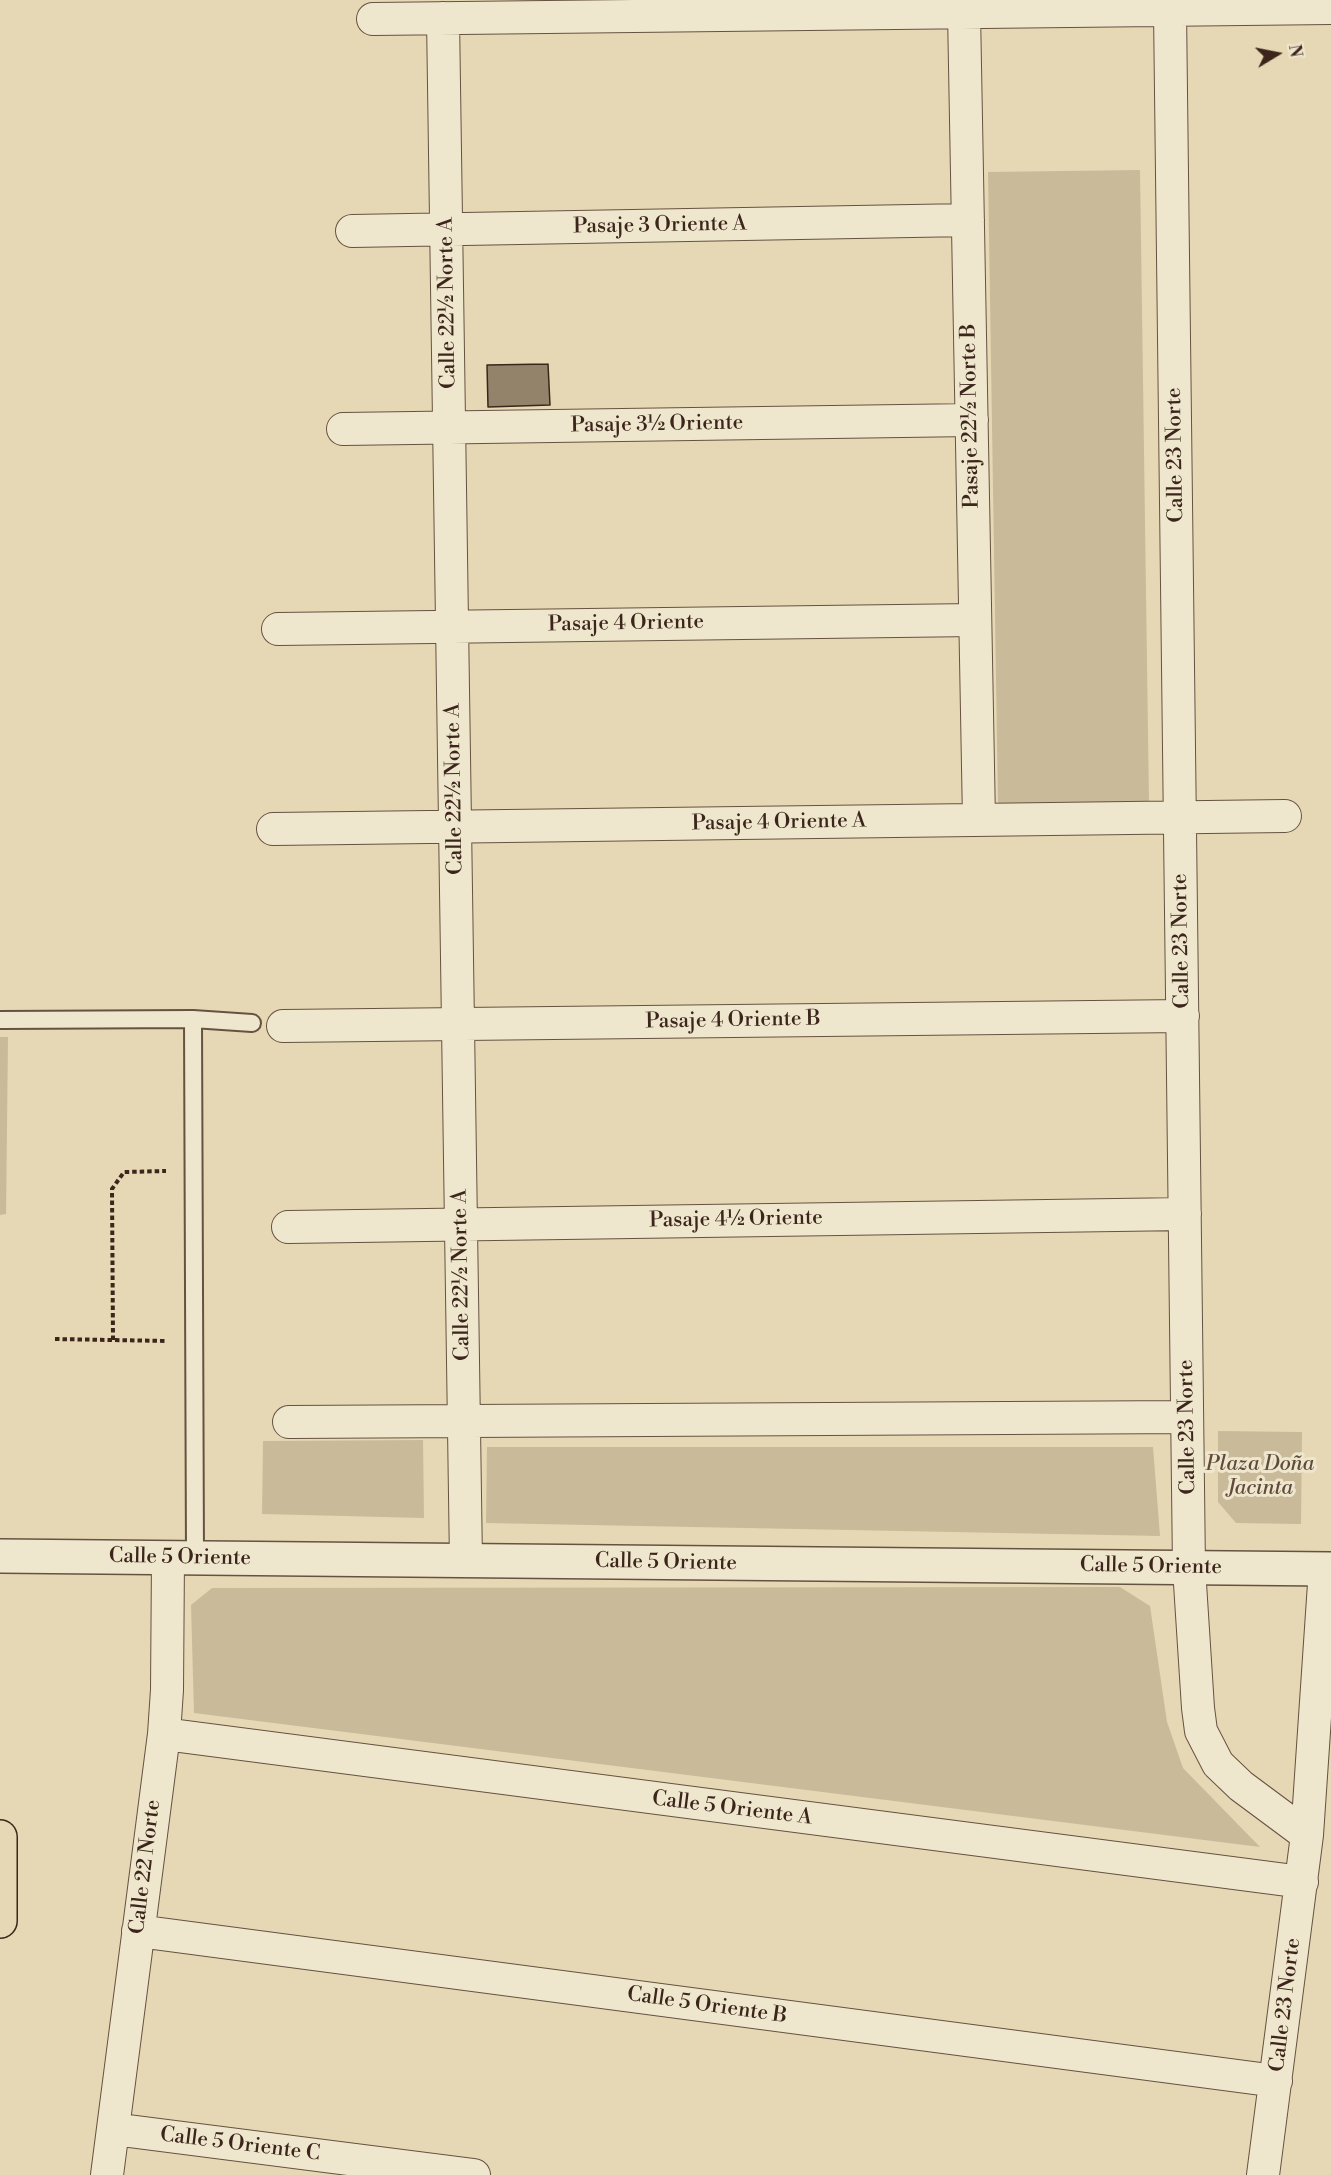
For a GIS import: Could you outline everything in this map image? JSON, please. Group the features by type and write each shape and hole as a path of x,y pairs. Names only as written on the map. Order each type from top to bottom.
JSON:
{"main road":[{"path":"0,1837 0,1921"}],"street":[{"path":"373,19 964,12 1172,5 1331,8"},
{"name":"Calle 23 Norte","path":"1172,5 1187,1417 1190,1568 1201,1731 1210,1751 1229,1775 1307,1835"},
{"name":"Pasaje 22½ Norte B","path":"964,12 979,820"},
{"name":"Calle 22½ Norte A","path":"443,18 466,1561"},
{"name":"Pasaje 3 Oriente A","path":"352,231 968,220"},
{"name":"Pasaje 3½ Oriente","path":"343,429 972,420"},
{"name":"Pasaje 4 Oriente","path":"278,629 975,620"},
{"name":"Pasaje 4 Oriente A","path":"273,829 1285,816"},
{"name":"Pasaje 4 Oriente B","path":"283,1026 1183,1016"},
{"name":"Pasaje 4½ Oriente","path":"288,1227 1185,1214"},
{"path":"290,1422 1187,1417"},
{"name":"Calle 5 Oriente","path":"0,1556 1328,1569"},
{"name":"Calle 22 Norte","path":"107,2175 164,1734 182,1558"},
{"name":"Calle 23 Norte","path":"1263,2175 1302,1882 1328,1569"},
{"name":"Calle 5 Oriente A","path":"164,1734 1302,1882"},
{"name":"Calle 5 Oriente B","path":"138,1931 1276,2081"},
{"name":"Calle 5 Oriente C","path":"113,2129 474,2175"}],"lane":[{"path":"0,1020 193,1020 252,1023"},
{"path":"182,1558 195,1341 193,1020"}],"path":[{"path":"113,1340 112,1189 124,1172 194,1170"},
{"path":"55,1340 195,1341"}],"green space":[{"path":"1140,170 1149,803 998,805 988,172"},
{"path":"0,1037 8,1037 6,1214 0,1215"},
{"name":"Plaza Doña Jacinta","path":"1218,1431 1302,1432 1301,1524 1236,1523 1218,1502"},
{"path":"423,1440 424,1518 262,1514 263,1441"},
{"path":"487,1447 1153,1447 1160,1536 486,1523"},
{"path":"1120,1587 1150,1606 1167,1722 1183,1768 1260,1847 194,1713 191,1605 212,1588"}],"building":[{"path":"548,364 550,405 488,407 487,365"}]}
